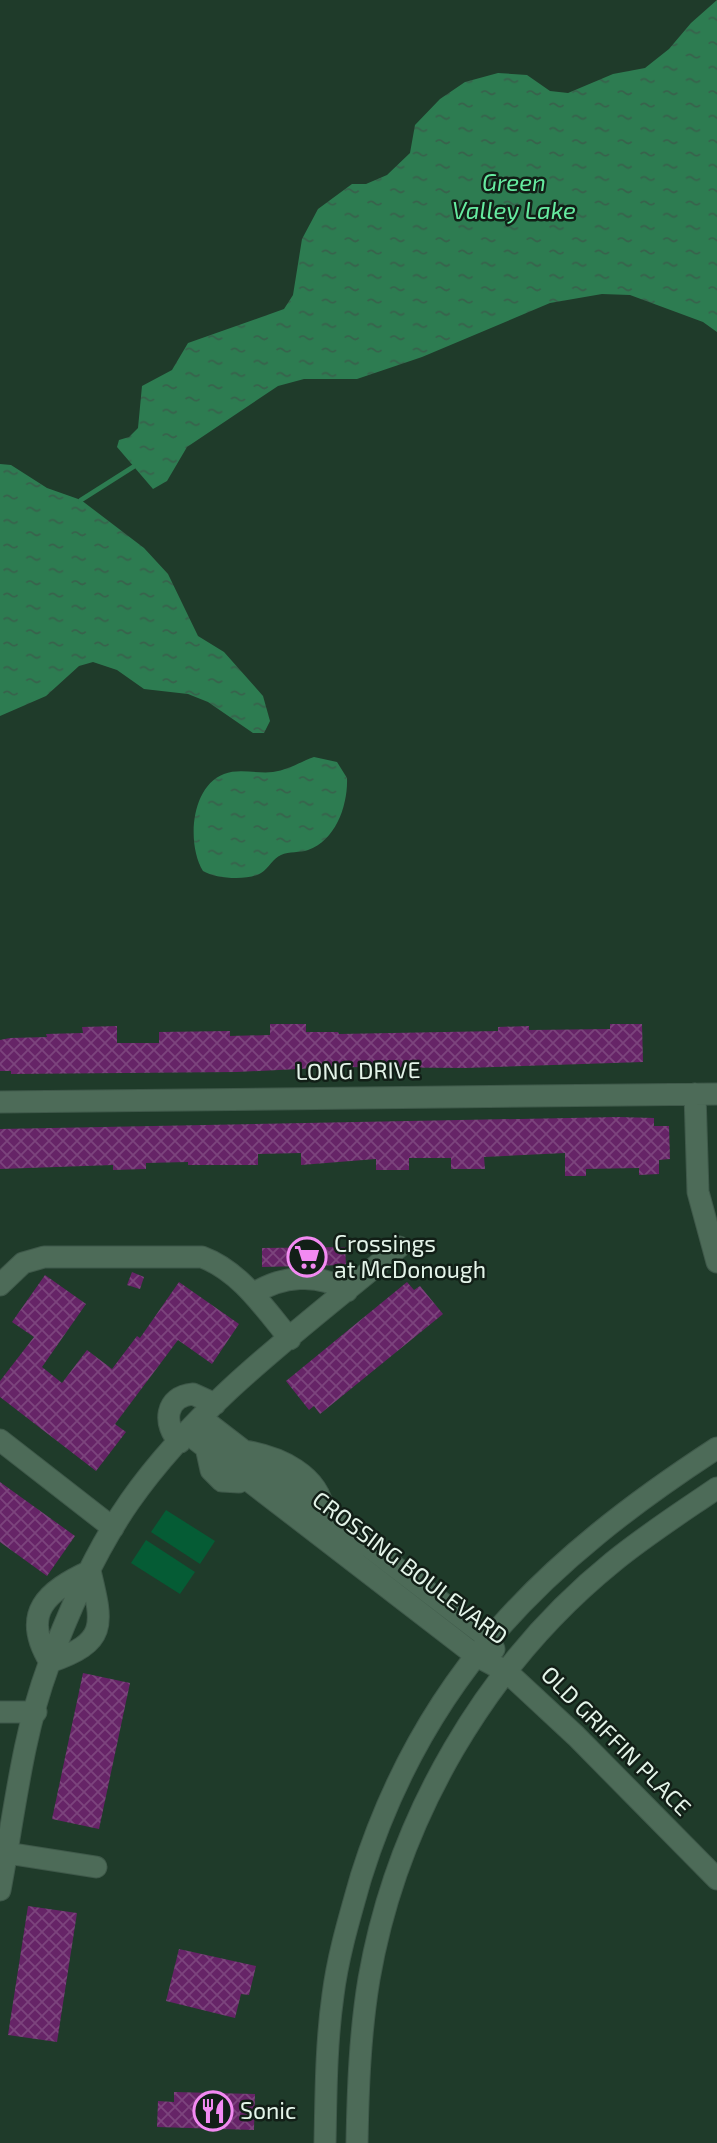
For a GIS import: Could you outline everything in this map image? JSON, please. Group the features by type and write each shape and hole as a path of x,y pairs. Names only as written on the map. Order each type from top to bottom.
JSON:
{"street":[{"path":"695,1094 698,1192 717,1262"},
{"name":"LONG DRIVE","path":"0,1102 717,1094"},
{"path":"0,1890 36,1712 50,1662 39,1634 43,1606 55,1589 90,1571 113,1528 149,1475 196,1424 290,1339 399,1247"},
{"path":"0,1285 16,1268 35,1258 185,1255 202,1257 217,1264 253,1294 290,1339"},
{"path":"253,1294 271,1282 281,1280 324,1280 347,1291"},
{"path":"196,1424 206,1447 208,1463 216,1477 234,1483 248,1462"},
{"name":"CROSSING BOULEVARD","path":"196,1424 285,1485 318,1520 482,1647 508,1672"},
{"path":"0,1440 113,1528"},
{"path":"325,2143 327,2047 333,1993 354,1903 390,1798 422,1738 482,1647 557,1567 601,1528 717,1448"},
{"name":"CROSSING BOULEVARD","path":"248,1462 275,1456 285,1485"},
{"name":"CROSSING BOULEVARD","path":"285,1485 319,1490 318,1520"},
{"path":"357,2143 365,2007 387,1908 412,1833 438,1776 460,1737 508,1672 567,1603 612,1562 717,1488"},
{"path":"50,1662 82,1650 96,1632 99,1610 90,1571"},
{"name":"OLD GRIFFIN PLACE","path":"508,1672 576,1736 717,1879"},
{"path":"0,1712 36,1712"},
{"path":"7,1853 96,1867"}],"shaded area":[{"path":"166,1510 215,1541 200,1564 151,1532"},
{"path":"146,1540 195,1572 180,1594 131,1563"}],"water":[{"name":"Green Valley Lake","path":"717,0 717,332 703,322 630,295 602,294 550,303 422,357 357,379 304,379 278,386 187,447 167,481 153,489 117,447 119,440 129,437 138,428 142,386 172,370 188,343 284,309 293,295 302,239 318,209 352,184 366,184 387,175 410,153 415,125 440,99 465,82 498,73 527,75 550,91 568,93 613,74 645,68 669,49 691,23"},
{"path":"0,464 11,465 47,488 81,500 144,548 168,574 198,636 224,652 263,696 270,721 264,733 253,733 208,702 188,694 144,689 117,670 93,662 79,666 46,696 0,716"},
{"path":"314,757 337,762 347,778 342,810 333,830 326,838 308,850 278,856 264,871 255,876 232,878 203,871 195,847 195,818 204,791 213,781 230,772 278,771"}],"building":[{"path":"270,1024 306,1024 306,1032 339,1034 498,1031 498,1027 529,1026 529,1030 610,1029 610,1024 642,1024 643,1062 465,1068 339,1067 237,1072 11,1074 11,1071 0,1071 0,1040 10,1038 83,1033 82,1027 117,1026 117,1043 159,1043 159,1032 230,1031 230,1036 270,1035"},
{"path":"654,1118 654,1126 669,1126 670,1159 659,1160 659,1174 639,1175 639,1168 586,1169 586,1176 565,1176 565,1153 484,1157 485,1169 451,1169 451,1158 409,1158 409,1170 376,1170 376,1159 301,1165 301,1153 258,1154 258,1165 188,1165 188,1162 146,1163 146,1169 113,1170 113,1165 0,1169 0,1129"},
{"path":"345,1247 346,1265 262,1267 262,1248"},
{"path":"132,1272 144,1277 140,1289 127,1285"},
{"path":"45,1275 86,1304 42,1367 62,1383 87,1350 112,1369 137,1336 140,1338 179,1282 239,1324 212,1364 178,1340 115,1424 126,1432 96,1471 0,1397 0,1381 34,1337 12,1322"},
{"path":"407,1282 414,1290 420,1286 443,1314 320,1414 314,1406 309,1410 286,1381"},
{"path":"0,1482 75,1536 47,1576 0,1542"},
{"path":"83,1673 130,1683 99,1829 52,1819"},
{"path":"28,1906 77,1913 57,2042 8,2035"},
{"path":"179,1949 256,1966 249,1995 241,1994 235,2018 166,2001"},
{"path":"174,2092 255,2094 254,2130 157,2127 158,2101 174,2102"}],"waterway":[{"path":"81,500 133,467"}],"place":[{"name":"Crossings at McDonough","path":"307,1257"},
{"name":"Sonic","path":"213,2111"}]}
